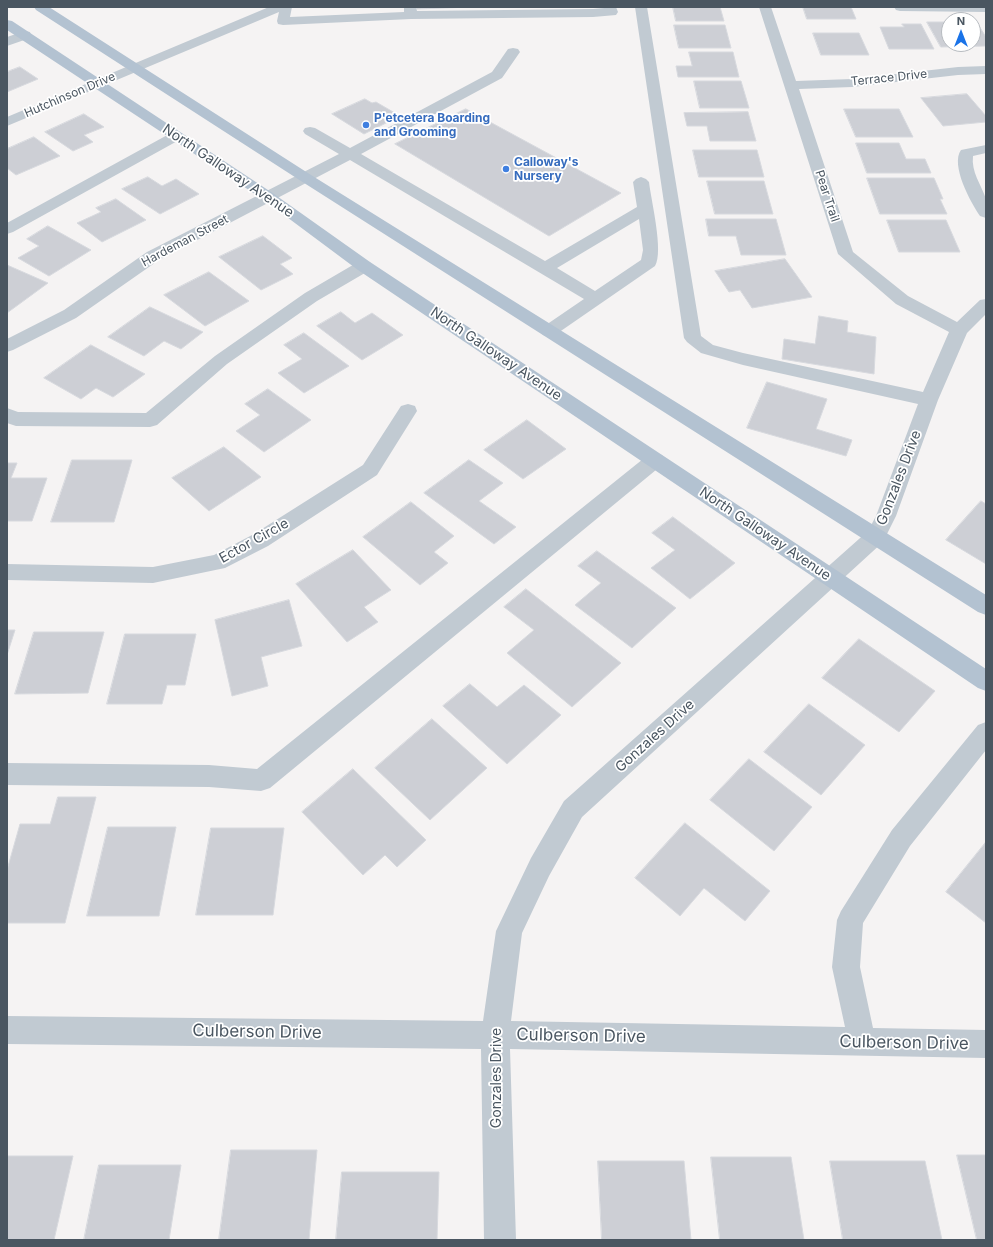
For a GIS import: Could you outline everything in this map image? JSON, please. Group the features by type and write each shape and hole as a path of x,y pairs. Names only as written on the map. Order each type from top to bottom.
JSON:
{"main road":[{"path":"40,7 306,178 986,606"},
{"name":"North Galloway Avenue","path":"7,24 269,197 364,266 986,681"}],"street":[{"name":"Hutchinson Drive","path":"7,122 280,7"},
{"path":"286,7 283,21 411,11 612,12 610,7"},
{"path":"641,7 693,338 707,349 736,357 930,400"},
{"name":"Pear Trail","path":"765,7 846,254 902,300 959,330"},
{"path":"900,7 986,8"},
{"path":"7,42 24,35"},
{"name":"Hardeman Street","path":"7,346 70,314 153,256 306,178 497,75 513,52"},
{"name":"Terrace Drive","path":"791,86 852,83 958,71 986,70"},
{"path":"310,131 596,299"},
{"path":"7,229 176,136"},
{"path":"986,149 966,153 964,159 971,184 986,213"},
{"path":"549,331 649,262 651,250 641,182"},
{"path":"545,268 645,209"},
{"path":"7,415 16,419 150,420 222,360 310,296 364,266"},
{"name":"Gonzales Drive","path":"500,1240 495,1035 510,931 540,867 573,809 876,536 886,516 930,400 959,330 986,304"},
{"name":"Ector Circle","path":"7,572 152,575 218,562 261,540 370,470 408,411"},
{"path":"7,774 209,776 260,780 655,460"},
{"path":"862,1042 846,967 850,920 902,838 986,732"},
{"name":"Culberson Drive","path":"7,1030 495,1035 986,1044"}],"building":[{"path":"417,7 471,7 417,9"},
{"path":"673,7 720,7 724,21 676,21"},
{"path":"803,7 851,7 856,19 807,19"},
{"path":"927,22 941,22 941,47"},
{"path":"902,24 921,24 934,49 889,49 880,27 904,27"},
{"path":"674,25 725,25 731,48 679,48"},
{"path":"981,29 986,37 986,46 981,46"},
{"path":"813,33 859,33 869,55 821,55"},
{"path":"689,52 733,52 739,77 678,77 676,66 692,66"},
{"path":"20,67 38,79 7,92 7,72"},
{"path":"694,81 741,81 749,108 700,108"},
{"path":"967,94 986,116 986,122 943,126 921,98"},
{"name":"P'etcetera Boarding and Grooming","path":"365,99 372,103 376,102 400,116 364,134 332,114"},
{"name":"Calloway's Nursery","path":"466,109 621,193 549,236 395,144"},
{"path":"844,109 899,109 913,137 856,137"},
{"path":"748,112 756,141 710,141 707,126 687,126 684,113"},
{"path":"84,114 104,127 84,135 93,142 73,151 45,132"},
{"path":"34,137 60,156 16,175 7,168 7,149"},
{"path":"856,143 899,143 906,159 925,159 931,173 867,173"},
{"path":"693,150 757,150 764,177 699,177"},
{"path":"148,177 162,186 176,179 199,194 160,214 122,189"},
{"path":"867,178 934,178 943,199 940,199 947,214 880,214"},
{"path":"707,181 764,181 773,214 715,214"},
{"path":"116,199 146,220 102,242 77,223 101,212 96,208"},
{"path":"706,219 776,219 786,255 741,255 736,236 709,236"},
{"path":"887,220 946,220 960,252 899,252"},
{"path":"48,226 91,250 49,276 18,258 39,246 27,239"},
{"path":"263,236 292,258 280,264 293,274 261,290 219,257"},
{"path":"785,259 812,297 752,308 740,290 729,292 715,271"},
{"path":"7,265 48,283 7,313"},
{"path":"209,272 249,301 205,326 164,295"},
{"path":"150,307 203,332 181,349 164,341 144,356 108,337"},
{"path":"341,312 355,323 372,313 403,335 362,360 317,326"},
{"path":"819,316 848,321 847,332 876,337 874,374 782,359 784,339 815,344"},
{"path":"304,333 349,366 304,393 278,373 302,359 284,345"},
{"path":"91,345 145,374 113,397 96,388 81,399 44,378"},
{"path":"767,382 827,399 816,429 852,440 846,456 747,428"},
{"path":"268,389 311,420 264,452 236,431 260,415 245,404"},
{"path":"527,420 566,449 523,479 484,450"},
{"path":"224,447 261,477 209,511 172,478"},
{"path":"72,460 132,460 114,522 51,522"},
{"path":"469,460 503,483 479,501 516,527 494,544 424,493"},
{"path":"7,463 17,463 11,478 47,478 32,521 7,521"},
{"path":"981,501 986,504 986,564 946,540"},
{"path":"411,502 454,536 434,552 448,563 420,585 363,537"},
{"path":"673,517 735,563 690,599 651,568 675,550 652,533"},
{"path":"353,550 391,590 364,607 378,622 347,642 296,584"},
{"path":"597,551 676,608 632,648 575,605 601,583 578,566"},
{"path":"526,589 621,663 572,707 507,653 534,630 504,607"},
{"path":"289,600 302,646 261,657 268,686 232,696 215,620"},
{"path":"7,630 15,630 7,655"},
{"path":"34,632 104,632 88,693 15,694"},
{"path":"125,634 196,634 185,685 167,685 162,704 107,704"},
{"path":"859,639 935,691 899,732 822,678"},
{"path":"470,684 497,707 524,685 561,715 507,764 443,706"},
{"path":"809,704 865,745 821,795 764,752"},
{"path":"432,719 487,768 430,820 375,768"},
{"path":"749,759 812,807 774,851 710,800"},
{"path":"353,769 426,840 397,867 385,855 363,875 302,812"},
{"path":"58,797 96,797 65,923 7,923 7,870 20,824 50,824"},
{"path":"685,823 770,891 745,921 704,888 680,916 635,878"},
{"path":"108,827 176,827 159,916 87,916"},
{"path":"211,828 284,828 273,915 196,915"},
{"path":"986,842 986,923 946,892"},
{"path":"231,1150 317,1150 309,1240 219,1240"},
{"path":"957,1155 986,1155 986,1240 977,1240"},
{"path":"7,1156 73,1156 54,1240 7,1240"},
{"path":"711,1157 791,1157 804,1240 720,1240"},
{"path":"598,1161 684,1161 691,1240 602,1240"},
{"path":"830,1161 925,1161 942,1240 843,1240"},
{"path":"99,1165 181,1165 169,1240 84,1240"},
{"path":"342,1172 439,1172 437,1240 336,1240"}],"place":[{"name":"P'etcetera Boarding and Grooming","path":"366,125"},
{"name":"Calloway's Nursery","path":"506,169"}]}
